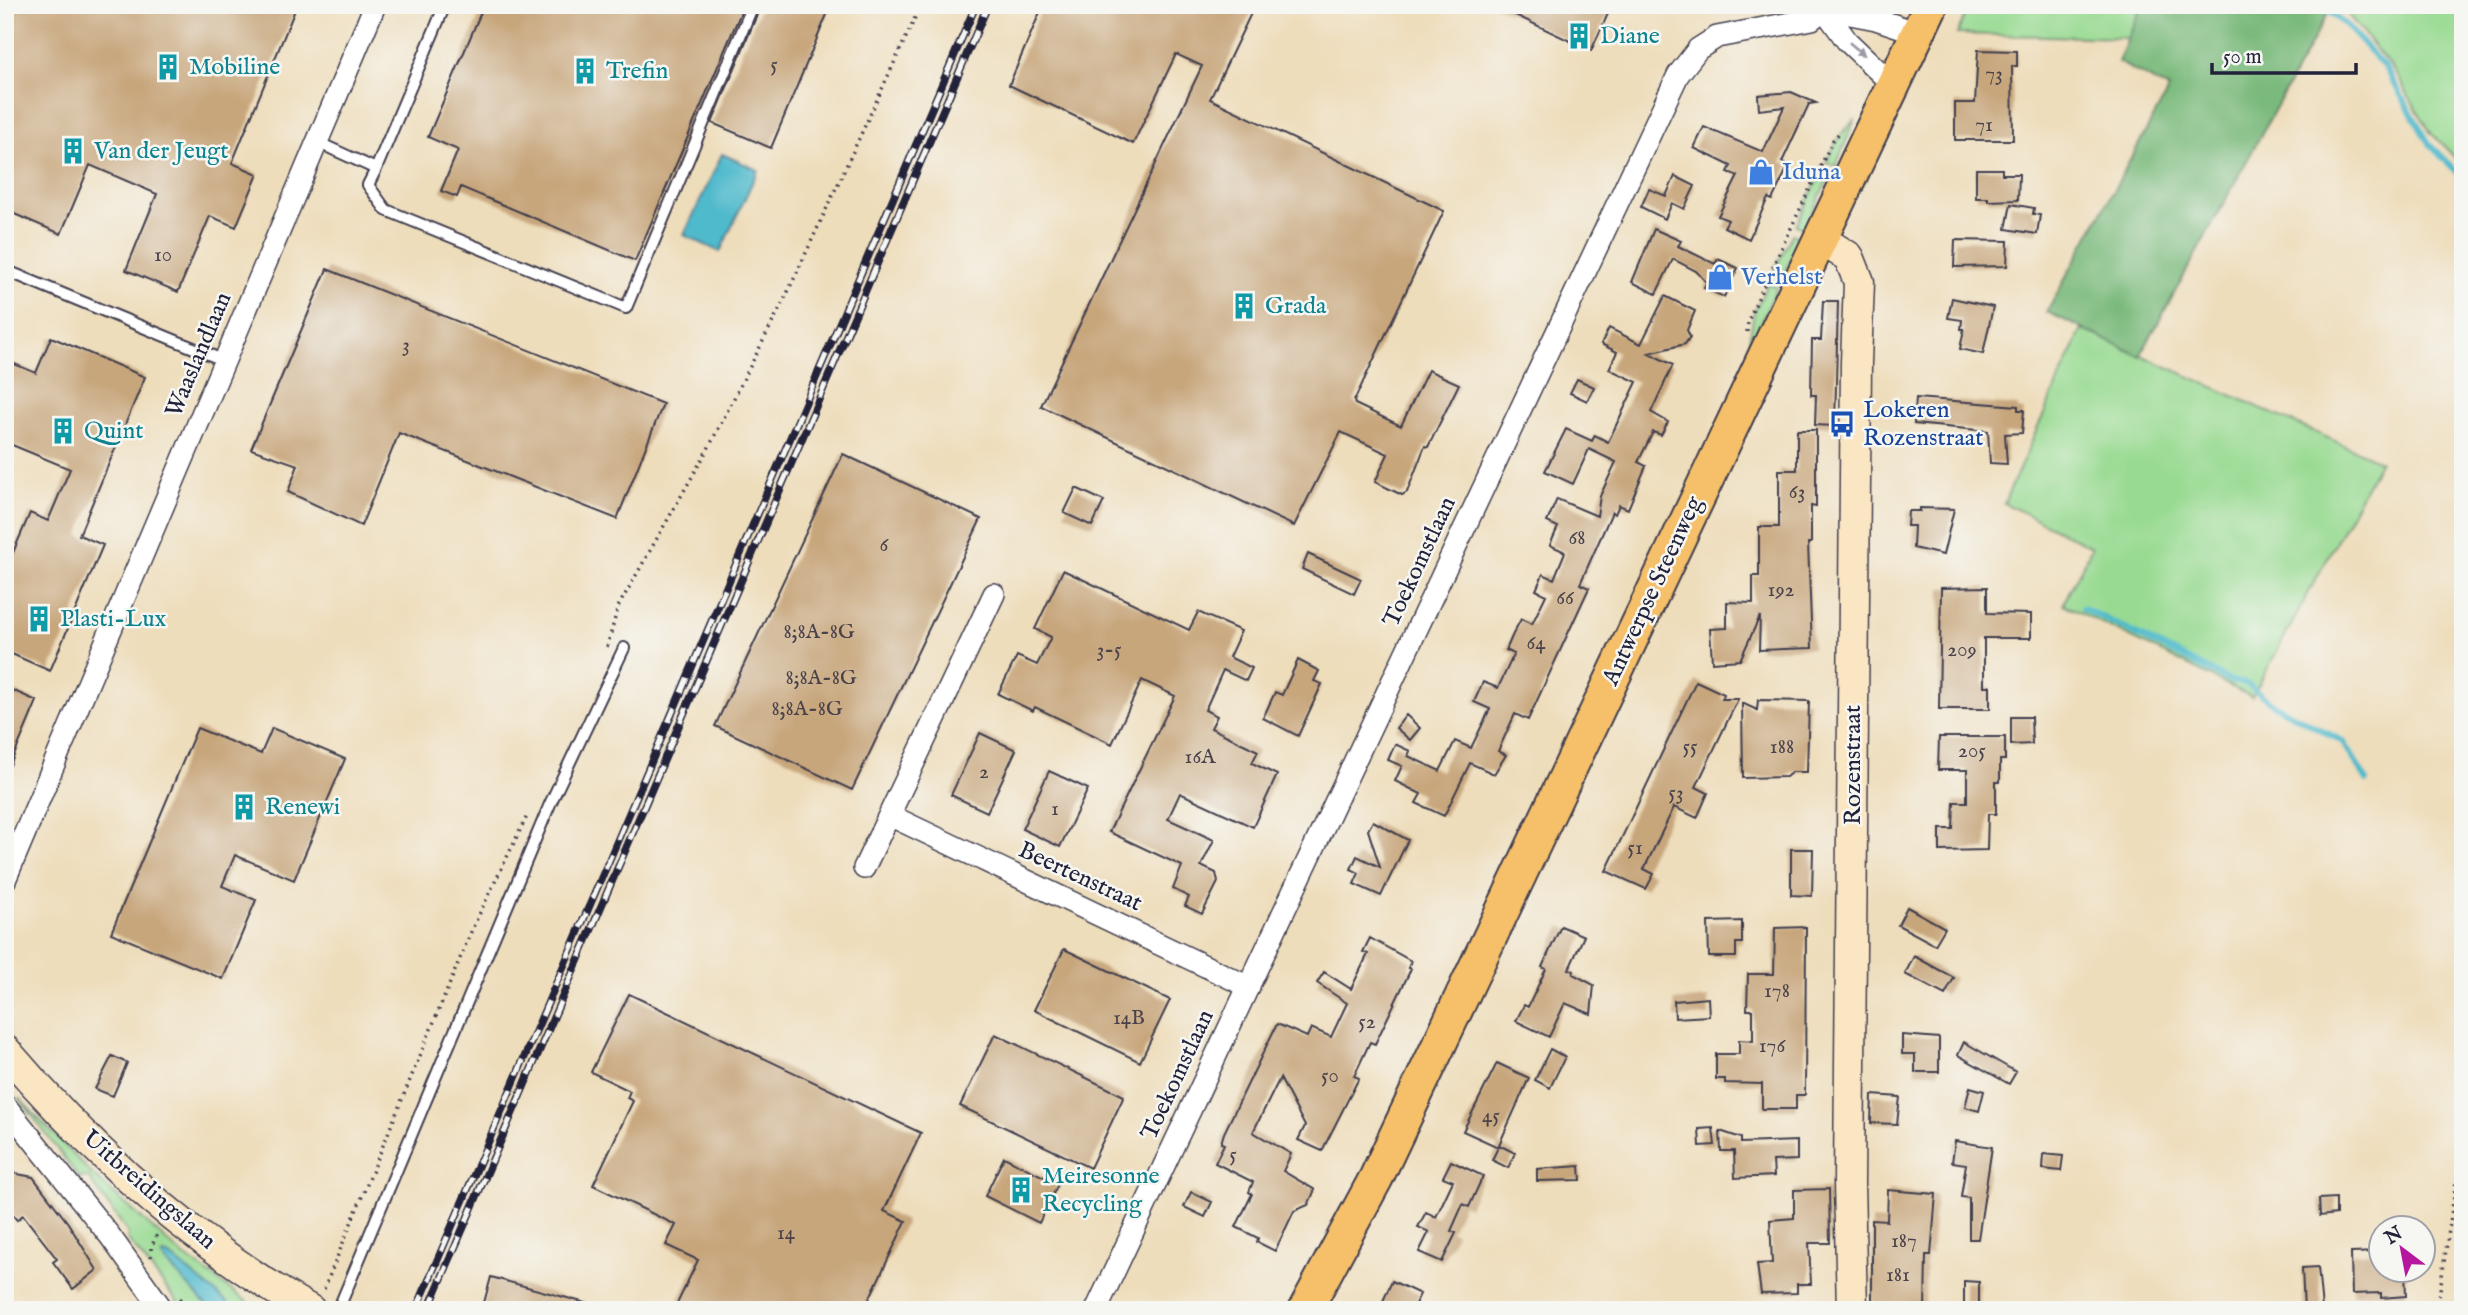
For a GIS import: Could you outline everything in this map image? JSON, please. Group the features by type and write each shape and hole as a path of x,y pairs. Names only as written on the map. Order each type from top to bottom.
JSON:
{"main road":[{"name":"Antwerpse Steenweg","path":"1305,1310 1376,1178 1924,19"},
{"name":"Antwerpse Steenweg","path":"1325,1310 1365,1221 1376,1178"}],"street":[{"name":"Waaslandlaan","path":"5,880 375,5"},
{"path":"1824,7 1876,19 1924,19"},
{"path":"1824,7 1847,41 1893,85"},
{"name":"Toekomstlaan","path":"1096,1310 1678,75 1698,48 1717,37 1812,19 1824,7"},
{"name":"Rozenstraat","path":"1820,239 1849,257 1859,282 1856,362 1849,1183 1852,1310"},
{"path":"864,868 994,594"},
{"name":"Beertenstraat","path":"889,815 1249,986"},
{"name":"Uitbreidingslaan","path":"5,1050 128,1178 218,1251 310,1310"},
{"path":"5,1105 110,1236 163,1310"}],"lane":[{"path":"445,5 368,185 386,210 626,308 753,5"},
{"path":"317,142 376,169"},
{"path":"5,270 225,361"},
{"path":"338,1310 550,804 624,648"}],"path":[{"path":"2437,1310 2456,1182"},
{"path":"154,1263 150,1253 160,1230"},
{"path":"176,1292 190,1310"}],"green space":[{"path":"1969,5 2142,5 2128,38 1957,34"},
{"path":"2142,5 2332,5 2140,356 2047,312 2169,89 2118,62"},
{"path":"2349,5 2463,5 2463,166 2431,133 2394,71 2345,11"},
{"path":"1855,119 1836,166 1826,162 1839,137"},
{"path":"1819,177 1827,182 1804,229 1796,225"},
{"path":"1792,234 1801,238 1782,277 1773,273"},
{"path":"1768,283 1777,287 1747,353 1754,312"},
{"path":"2082,329 2380,461 2252,697 2063,604 2092,547 2004,503"},
{"path":"19,1098 91,1173 180,1253 259,1310 184,1310 127,1239 128,1233 88,1177 79,1178"}],"water":[{"path":"722,154 758,170 720,252 684,235"},
{"path":"163,1254 170,1256 237,1310 211,1310 163,1259"}],"building":[{"path":"5,5 297,5 232,163 258,174 236,227 210,216 178,292 126,270 157,194 90,165 61,234 5,210"},
{"name":"Trefin","path":"484,5 744,5 635,261 461,187 457,197 441,191 458,150 428,137"},
{"name":"Trefin","path":"761,5 831,5 771,148 712,123"},
{"name":"Grada","path":"1043,5 1255,5 1210,99 1444,211 1354,401 1355,404 1401,426 1428,370 1459,384 1428,447 1425,446 1407,492 1402,495 1375,482 1388,454 1341,432 1294,526 1041,406 1202,66 1176,54 1133,144 1009,85"},
{"name":"Diane","path":"1494,5 1612,5 1591,51"},
{"path":"1978,50 2017,51 2017,66 2012,66 2013,140 1955,140 1955,103 1975,103"},
{"path":"1791,92 1816,103 1809,104 1782,162 1789,165 1772,200 1768,198 1749,239 1724,227 1728,220 1718,216 1738,176 1728,172 1731,166 1694,148 1704,127 1763,152 1784,107 1759,110 1758,95"},
{"path":"1976,169 2002,169 2002,174 2019,174 2018,200 1988,201 1988,198 1976,198"},
{"path":"1675,176 1695,186 1684,209 1672,203 1665,219 1641,207 1649,189 1666,196"},
{"path":"2011,204 2034,208 2033,214 2040,215 2037,234 2006,229"},
{"path":"1654,229 1681,241 1678,246 1715,264 1718,259 1738,268 1724,297 1704,288 1707,283 1696,271 1673,259 1656,294 1632,282"},
{"path":"1955,240 2008,241 2007,266 1954,267"},
{"path":"327,269 663,404 617,519 399,433 361,526 288,492 298,465 251,449"},
{"path":"1665,296 1695,311 1687,330 1690,337 1685,344 1649,353 1673,365 1651,412 1668,422 1661,435 1653,432 1638,462 1646,466 1628,509 1619,505 1615,514 1612,512 1580,584 1589,588 1528,720 1515,714 1498,751 1506,755 1494,774 1470,763 1444,816 1416,803 1421,794 1395,781 1402,766 1388,760 1395,744 1410,751 1408,756 1440,771 1455,741 1471,748 1490,709 1474,702 1483,682 1498,688 1514,654 1506,650 1513,634 1521,619 1532,624 1546,595 1536,590 1543,574 1554,579 1565,552 1550,545 1558,527 1547,522 1557,499 1597,516 1600,496 1616,462 1589,449 1573,484 1545,471 1566,429 1592,441 1595,435 1608,442 1637,382 1609,369 1617,352 1601,344 1609,328 1641,344"},
{"path":"1952,298 1993,307 1983,354 1960,349 1964,329 1961,329 1962,320 1948,318"},
{"path":"1823,301 1838,301 1835,426 1815,425 1816,395 1811,395 1812,340 1821,340"},
{"path":"51,337 145,377 79,535 103,545 50,671 5,651 5,571 30,513 48,521 70,469 5,442 5,360 36,373"},
{"path":"1577,379 1594,387 1587,401 1570,393"},
{"path":"1916,398 2018,406 2018,410 2024,410 2022,433 2005,434 2007,464 1990,463 1988,431 1914,424"},
{"path":"1797,430 1816,430 1816,507 1811,506 1811,543 1808,543 1812,648 1759,650 1760,616 1740,660 1712,662 1710,629 1727,628 1727,602 1753,603 1753,576 1759,576 1759,527 1779,527 1779,470 1797,470"},
{"path":"843,454 981,519 852,790 715,726"},
{"path":"1076,488 1104,501 1092,526 1064,513"},
{"path":"1920,508 1954,509 1943,555 1913,548 1914,526 1907,526 1908,511 1920,511"},
{"path":"1308,554 1361,579 1354,594 1302,569"},
{"path":"1063,570 1189,630 1198,612 1241,631 1229,657 1252,668 1246,681 1223,670 1205,710 1217,716 1211,728 1258,751 1252,763 1277,775 1253,827 1180,793 1168,819 1214,840 1201,866 1216,873 1218,882 1202,914 1185,906 1189,897 1173,889 1182,866 1109,832 1175,696 1142,680 1112,744 1035,707 1033,711 998,694 1017,656 1037,665 1051,637 1035,629"},
{"path":"1987,587 1987,613 2031,614 2031,638 1984,638 1984,686 1990,686 1990,709 1939,709 1941,588"},
{"path":"1298,660 1319,671 1314,681 1322,684 1298,736 1263,718 1275,692 1282,695"},
{"path":"1696,681 1724,694 1722,699 1738,699 1696,787 1708,793 1697,818 1674,807 1644,869 1654,874 1646,889 1606,871"},
{"path":"5,687 37,701 5,777"},
{"path":"1758,700 1809,701 1807,772 1792,772 1786,777 1743,778 1742,703 1757,710"},
{"path":"1406,715 1420,728 1410,740 1396,728"},
{"path":"2011,717 2031,717 2032,744 2011,745"},
{"name":"Renewi","path":"197,728 261,754 272,728 345,759 294,880 235,855 222,886 256,900 223,979 111,933"},
{"path":"980,733 1016,750 987,812 951,795"},
{"path":"1939,737 2005,737 2005,760 2000,760 2000,782 1996,782 1996,814 1988,814 1987,850 1940,851 1940,829 1953,829 1954,802 1967,802 1967,770 1938,770"},
{"path":"1049,771 1088,789 1060,847 1022,829"},
{"path":"1373,821 1408,840 1381,896 1354,884 1359,873 1351,869 1357,856 1380,867 1368,830"},
{"path":"1791,849 1813,849 1812,896 1791,895"},
{"path":"1907,907 1945,928 1935,945 1898,925"},
{"path":"1742,921 1742,943 1736,943 1736,957 1709,957 1708,922"},
{"path":"1561,926 1584,936 1569,969 1594,985 1591,1014 1565,1003 1549,1037 1516,1021 1524,1005 1528,1007 1546,969 1542,967"},
{"path":"1806,927 1805,1095 1796,1095 1796,1109 1762,1109 1762,1084 1725,1083 1725,1079 1716,1079 1716,1054 1739,1054 1739,1040 1753,1041 1753,1010 1747,1010 1748,974 1774,974 1775,928"},
{"path":"1370,938 1411,961 1408,968 1411,969 1375,1044 1370,1042 1354,1076 1359,1078 1322,1151 1298,1140 1305,1126 1280,1078 1253,1132 1291,1154 1283,1171 1315,1190 1308,1205 1294,1211 1275,1251 1257,1242 1258,1238 1236,1227 1252,1194 1249,1192 1253,1182 1215,1163 1224,1144 1221,1143 1224,1133 1277,1024 1307,1037 1311,1028 1331,1037 1347,1003 1317,983 1324,972 1351,989 1368,954 1363,952"},
{"path":"1064,949 1170,1000 1140,1062 1034,1010"},
{"path":"1914,956 1954,978 1945,995 1905,974"},
{"path":"629,994 921,1133 884,1211 906,1221 864,1310 674,1310 698,1260 666,1245 676,1225 593,1185 633,1101 627,1098 630,1091 591,1072"},
{"path":"1708,998 1709,1016 1675,1018 1674,1001"},
{"path":"995,1034 1124,1096 1090,1168 960,1106"},
{"path":"1902,1035 1939,1038 1939,1072 1915,1072 1915,1054 1902,1054"},
{"path":"1964,1042 2016,1072 2009,1084 1958,1055"},
{"path":"1550,1049 1565,1057 1550,1088 1535,1080"},
{"path":"112,1056 127,1063 113,1096 95,1089"},
{"path":"1497,1063 1529,1078 1498,1147 1463,1131"},
{"path":"1970,1087 1984,1091 1979,1111 1965,1107"},
{"path":"1872,1095 1900,1097 1897,1124 1871,1123"},
{"path":"1713,1128 1715,1145 1700,1146 1699,1129"},
{"path":"1720,1131 1741,1138 1741,1143 1797,1141 1797,1160 1773,1161 1774,1176 1735,1178 1734,1151 1721,1151"},
{"path":"1955,1141 1992,1147 1978,1239 1969,1239 1969,1198 1961,1197 1966,1164 1952,1162"},
{"path":"1499,1145 1515,1153 1508,1168 1492,1160"},
{"path":"2044,1154 2063,1156 2061,1171 2043,1169"},
{"name":"Meiresonne Recycling","path":"1004,1157 1058,1184 1039,1223 985,1196"},
{"path":"1451,1161 1483,1176 1469,1207 1463,1204 1451,1231 1456,1233 1442,1262 1419,1252 1429,1232 1418,1227 1426,1212 1436,1217 1453,1181 1443,1177"},
{"path":"1580,1166 1581,1180 1537,1181 1537,1169"},
{"path":"12,1173 33,1177 68,1223 97,1270 73,1289 53,1262 57,1259 23,1215 17,1220 5,1206"},
{"path":"1829,1189 1830,1243 1809,1243 1811,1284 1797,1284 1797,1293 1761,1294 1757,1264 1772,1263 1770,1220 1794,1218 1794,1190"},
{"path":"1888,1190 1936,1194 1931,1255 1926,1255 1925,1310 1872,1310 1872,1220 1887,1221"},
{"path":"1191,1192 1212,1202 1205,1217 1184,1207"},
{"path":"2336,1198 2336,1214 2320,1216 2319,1199"},
{"path":"2366,1252 2366,1284 2406,1284 2406,1296 2381,1298 2381,1293 2352,1294 2351,1253"},
{"path":"2318,1267 2322,1309 2304,1310 2302,1268"},
{"path":"491,1277 593,1305 593,1310 482,1310"},
{"path":"1392,1281 1420,1294 1412,1310 1379,1310"},
{"path":"1964,1281 1979,1282 1979,1310 1964,1310"}],"waterway":[{"path":"2320,5 2347,26 2385,68 2430,145 2463,178"},
{"path":"2083,608 2231,681 2247,684 2274,705 2342,741 2367,781"}],"railway":[{"path":"416,1310 976,5"},
{"path":"428,1310 988,5"}],"place":[{"name":"Diane","path":"1579,36"},
{"name":"Mobiline","path":"168,67"},
{"name":"Trefin","path":"585,71"},
{"name":"Van der Jeugt","path":"73,151"},
{"name":"Iduna","path":"1761,172"},
{"name":"Verhelst","path":"1720,277"},
{"name":"Grada","path":"1244,306"},
{"name":"Lokeren Rozenstraat","path":"1842,424"},
{"name":"Quint","path":"63,431"},
{"name":"Plasti-Lux","path":"39,619"},
{"name":"Renewi","path":"244,807"},
{"name":"Meiresonne Recycling","path":"1021,1190"}]}
